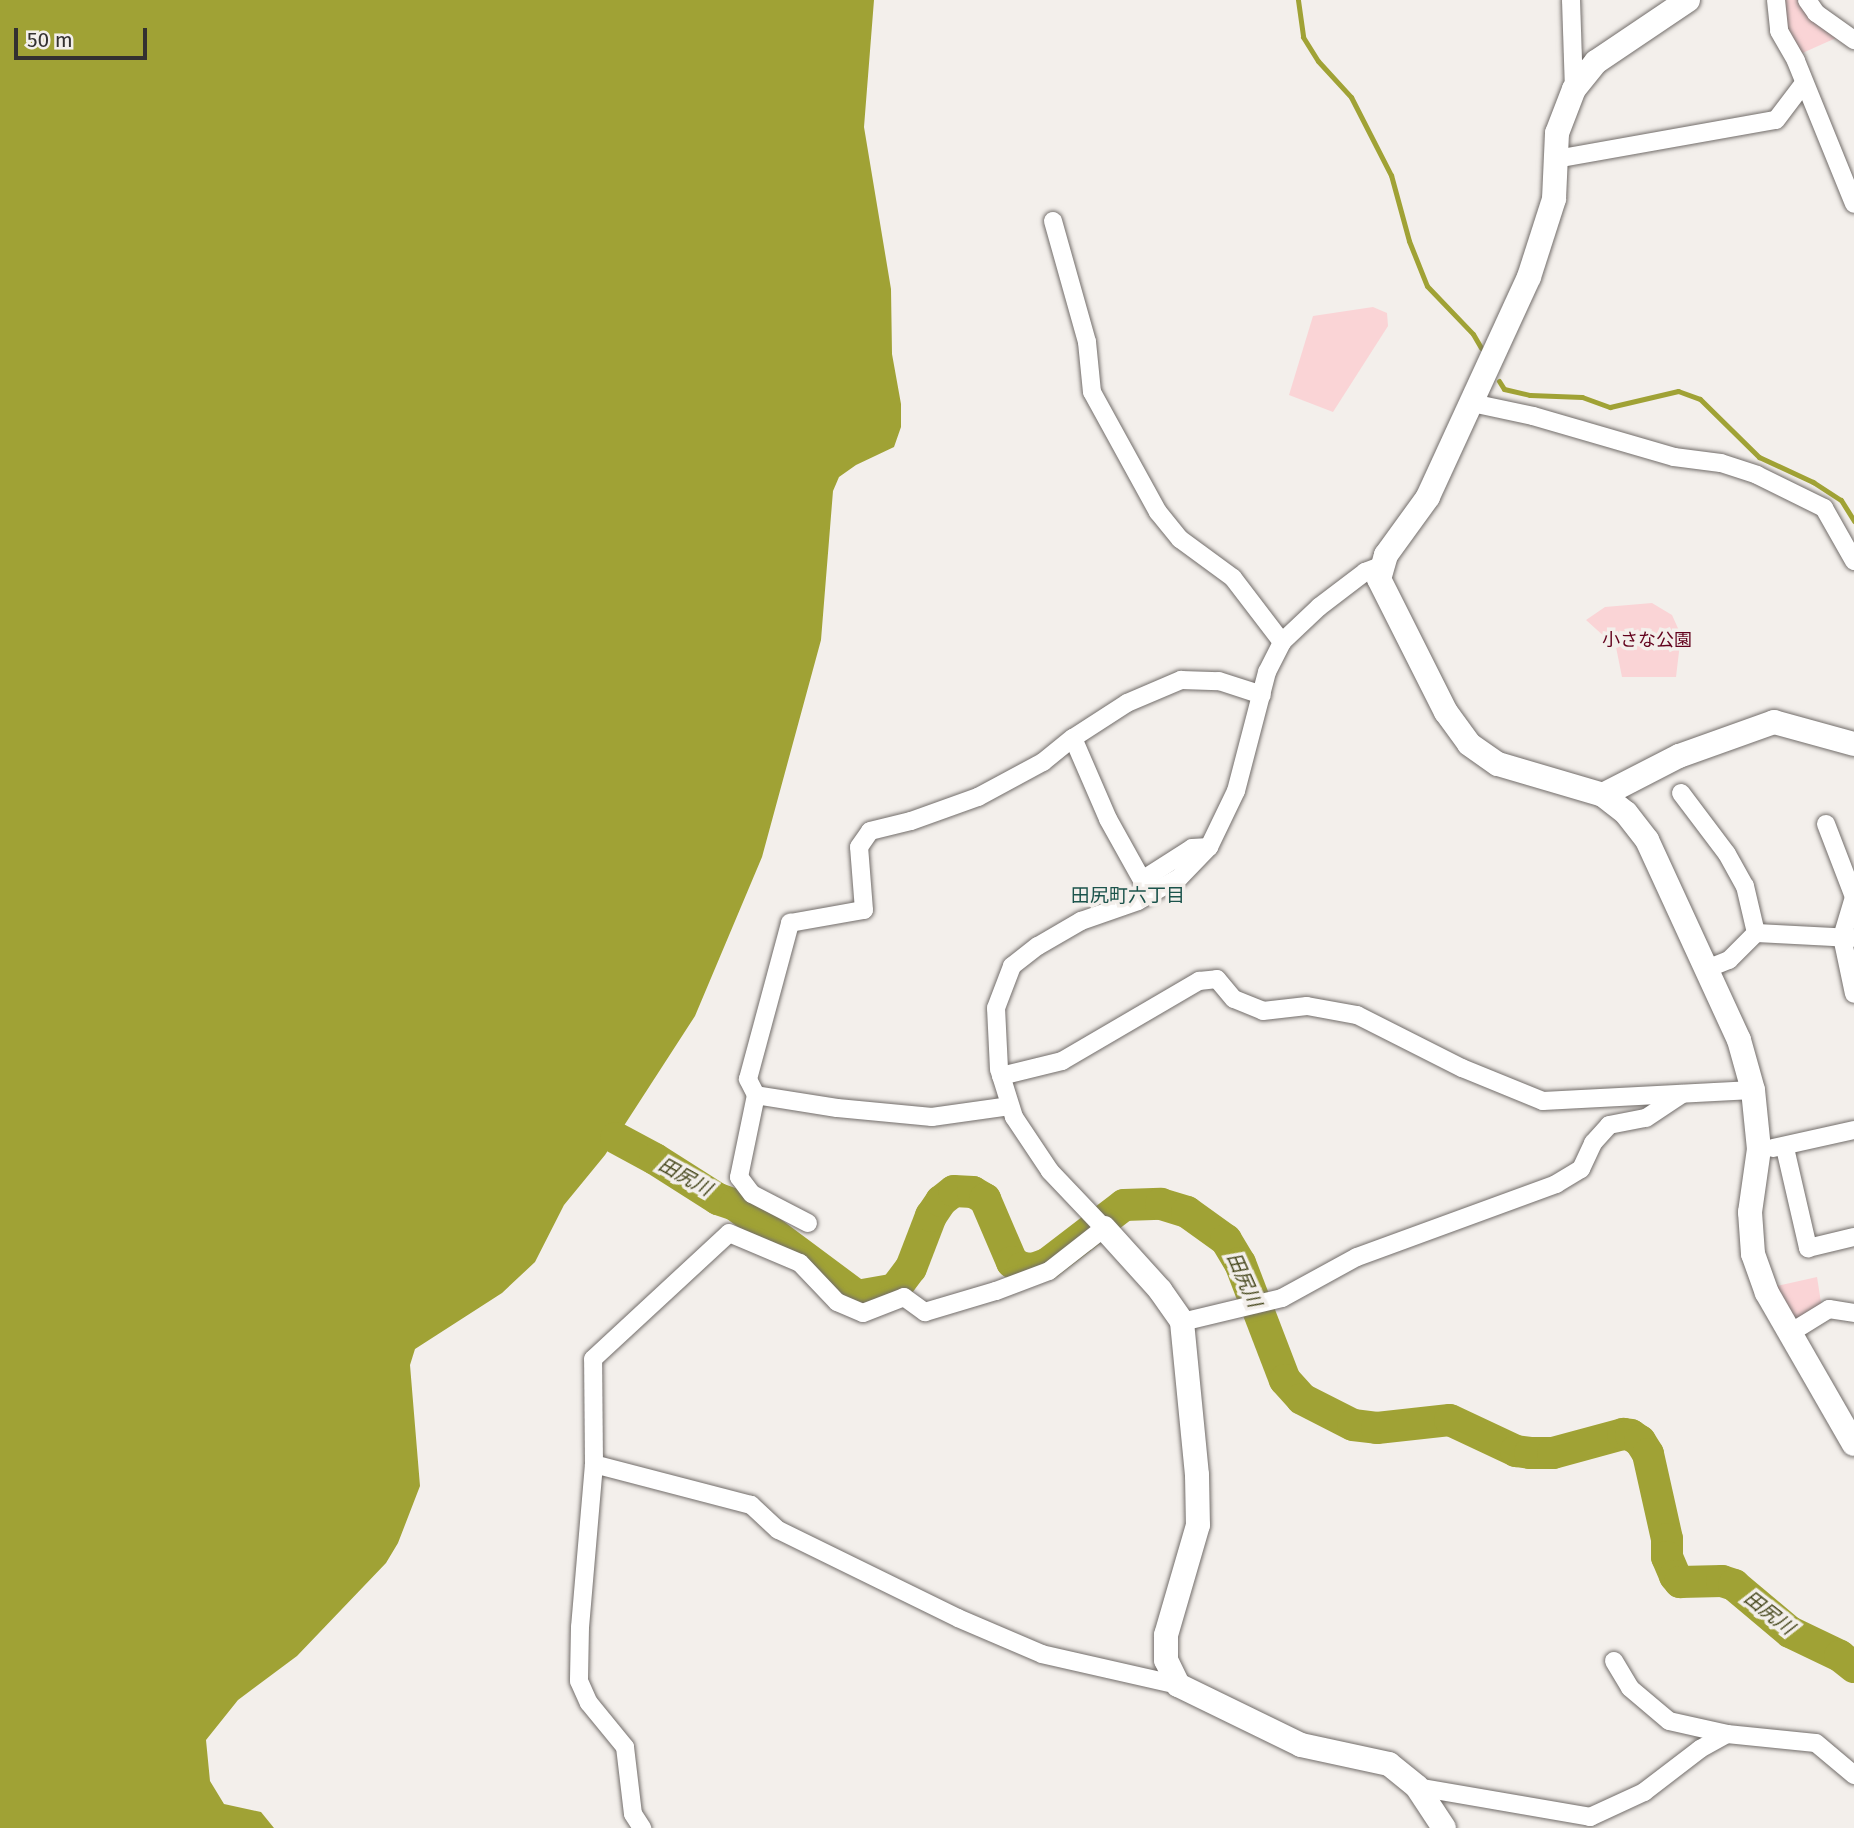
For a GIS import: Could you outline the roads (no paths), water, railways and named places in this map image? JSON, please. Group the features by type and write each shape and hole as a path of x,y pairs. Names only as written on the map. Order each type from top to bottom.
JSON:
{"street":[{"path":"1571,0 1574,89"},
{"path":"1688,0 1596,62 1574,89 1556,133 1554,198 1529,277 1428,497 1381,566 1379,579 1446,712 1469,744 1498,764 1603,795 1626,813 1647,840 1709,968 1739,1040 1753,1090 1759,1149 1750,1212 1753,1254 1767,1293 1854,1444"},
{"path":"1776,0 1779,31 1804,83 1854,204"},
{"path":"1807,0 1816,13 1854,40"},
{"path":"1556,159 1776,120 1804,83"},
{"path":"1053,221 1087,342 1092,393 1158,512 1180,540 1233,578 1282,642"},
{"path":"1472,403 1533,416 1674,457 1721,463 1757,475 1824,508 1854,561"},
{"path":"1178,1685 1166,1660 1166,1635 1198,1525 1197,1475 1182,1322 1160,1290 1051,1171 1014,1117 1001,1076 996,1008 1012,967 1038,946 1081,920 1138,901 1180,877 1209,847 1236,790 1267,672 1282,642 1319,607 1365,572 1381,566"},
{"path":"808,1223 752,1194 740,1177 756,1095 748,1079 790,923 864,910 859,847 870,831 911,821 978,797 1043,762 1073,738 1127,703 1181,680 1219,681 1262,695"},
{"path":"1603,795 1679,756 1774,722 1853,740"},
{"path":"1073,738 1108,819 1143,880 1192,848 1209,847"},
{"path":"1681,793 1727,854 1745,886 1756,933"},
{"path":"1826,824 1854,897 1848,938 1854,994"},
{"path":"1709,968 1730,960 1756,933 1848,938"},
{"path":"1001,1076 1062,1061 1199,981 1217,979 1234,999 1263,1011 1307,1006 1357,1015 1462,1068 1543,1101 1753,1090"},
{"path":"1182,1322 1282,1298 1357,1256 1556,1184 1581,1169 1593,1143 1609,1125 1646,1118 1684,1093"},
{"path":"756,1095 837,1108 932,1117 1010,1105"},
{"path":"1759,1149 1785,1147 1854,1130"},
{"path":"1785,1147 1808,1248 1854,1237"},
{"path":"642,1828 633,1814 625,1747 589,1703 579,1681 580,1627 594,1464 593,1359 729,1233 800,1263 837,1302 863,1313 904,1297 925,1312 996,1291 1049,1271 1098,1221"},
{"path":"1790,1333 1829,1310 1854,1313"},
{"path":"594,1464 751,1505 778,1530 957,1618 1042,1654 1178,1685 1301,1745 1389,1764 1417,1787 1444,1828"},
{"path":"1615,1661 1630,1689 1669,1721 1727,1734 1816,1743 1854,1775"},
{"path":"1417,1787 1590,1817 1644,1792 1700,1749 1727,1734"}],"waterway":[{"path":"1298,0 1303,37 1318,61 1351,97 1391,175 1409,241 1427,286 1473,334 1481,348"},
{"path":"1499,381 1504,389 1530,395 1582,397 1610,407 1678,391 1700,399 1759,457 1813,482 1841,500 1854,521"},
{"name":"田尻川","path":"616,1138 718,1199 735,1205 857,1296 895,1289 911,1268 931,1216 941,1201 954,1191 973,1192 985,1199 1012,1262 1022,1268 1033,1269 1047,1264 1124,1205 1161,1204 1187,1212 1226,1240 1240,1263 1285,1380 1302,1399 1353,1425 1377,1428 1450,1420 1516,1451 1530,1453 1553,1453 1623,1434 1631,1435 1640,1441 1648,1454 1667,1539 1667,1557 1680,1582 1722,1581 1734,1585 1790,1632 1840,1656 1854,1667"}],"district":[{"name":"田尻町六丁目","path":"1128,896"}],"park label":[{"name":"小さな公園","path":"1647,640"}]}
